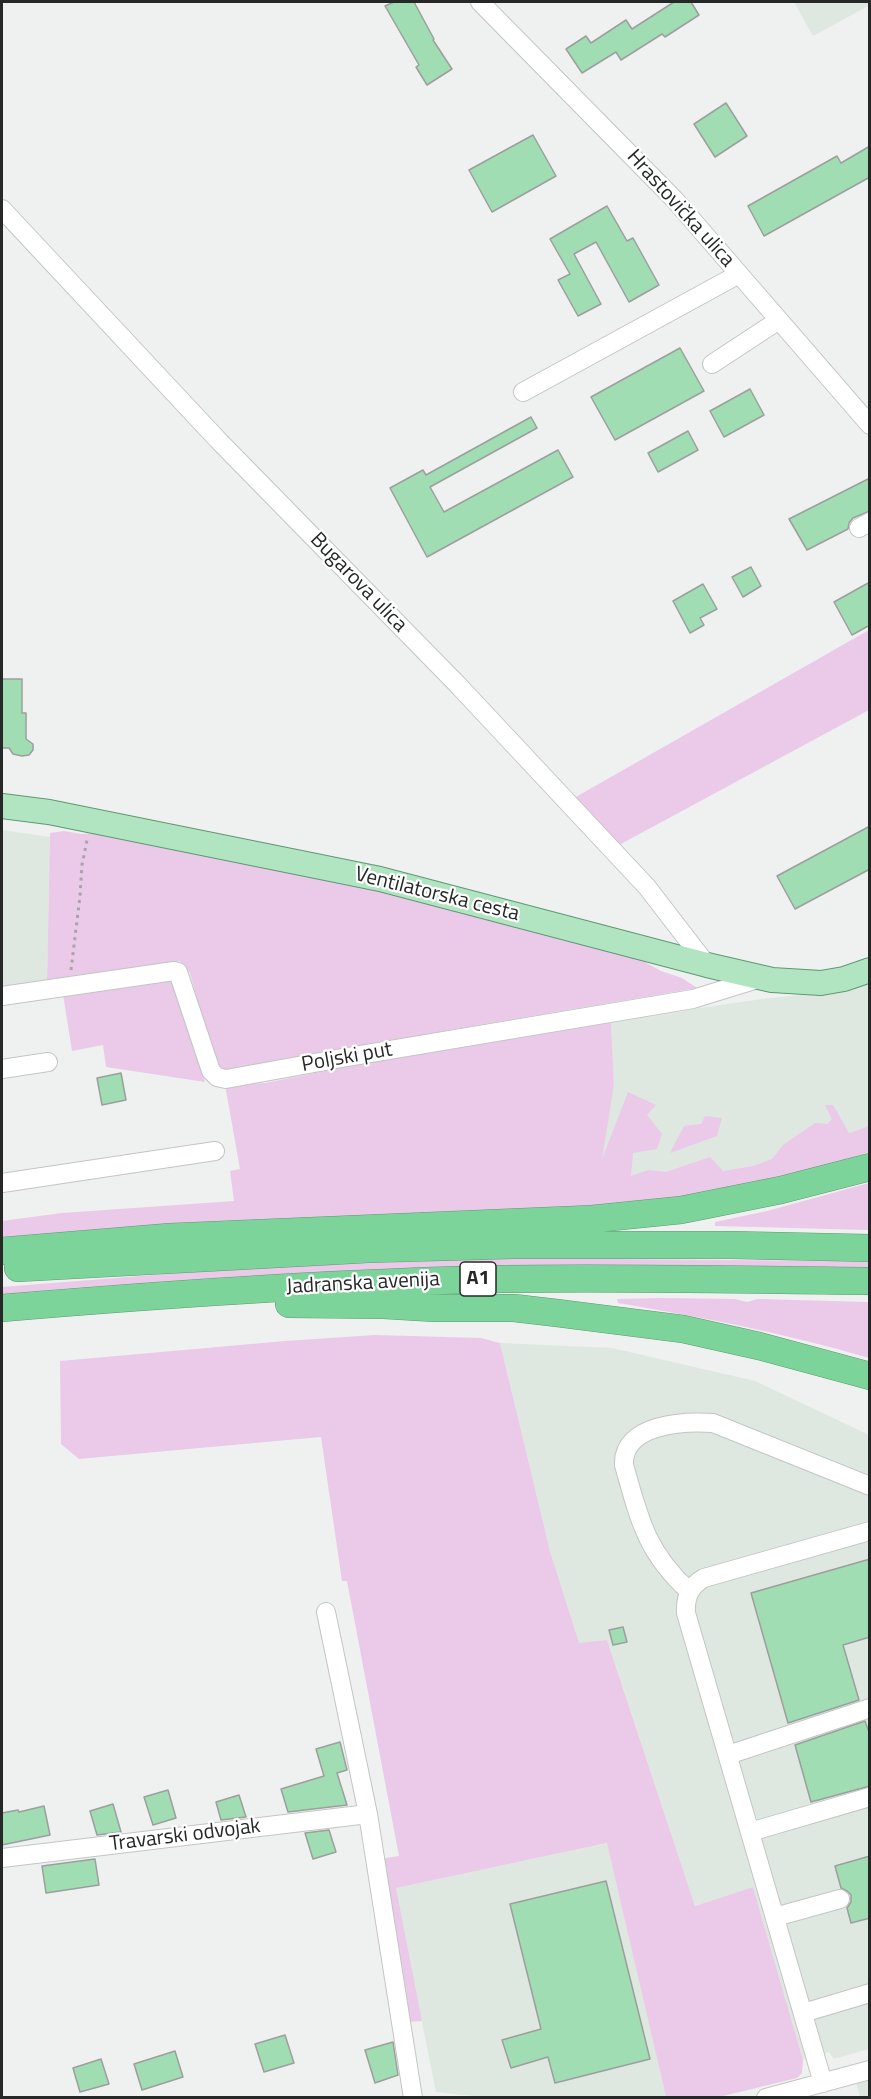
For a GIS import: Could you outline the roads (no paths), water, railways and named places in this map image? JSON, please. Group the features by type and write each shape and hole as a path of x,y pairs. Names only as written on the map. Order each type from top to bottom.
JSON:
{"highway":[{"path":"2,1251 170,1237 592,1219 681,1210 781,1190 870,1167"},
{"name":"Jadranska avenija","path":"2,1269 346,1250 513,1245 731,1245 870,1248"},
{"name":"Jadranska avenija","path":"2,1308 368,1283 504,1279 870,1281"},
{"path":"87,1301 514,1308 683,1329 759,1346 870,1376"}],"main road":[{"name":"Ventilatorska cesta","path":"2,806 50,812 380,879 706,965 762,977 821,983 844,979 870,970"}],"street":[{"name":"Hrastovička ulica","path":"480,2 674,199 870,425"},
{"name":"Bugarova ulica","path":"2,209 218,440 457,684 639,879 706,965"},
{"path":"523,392 739,274"},
{"path":"712,364 779,320"},
{"name":"Poljski put","path":"2,996 178,972 211,1071 217,1077 226,1079 693,999 762,977"},
{"path":"2,1069 48,1062"},
{"path":"2,1183 215,1151"},
{"path":"689,1591 678,1582 653,1549 636,1508 624,1465 624,1456 634,1439 642,1433 650,1429 670,1426 699,1422 713,1423 870,1486"},
{"path":"823,2083 686,1613 685,1601 689,1591 704,1578 870,1531"},
{"path":"326,1612 368,1814 414,2097"},
{"path":"728,1755 870,1708"},
{"path":"750,1832 870,1797"},
{"name":"Travarski odvojak","path":"2,1858 368,1814"},
{"path":"775,1917 840,1899"},
{"path":"803,2013 870,1994"},
{"path":"766,2097 870,2070"}]}
